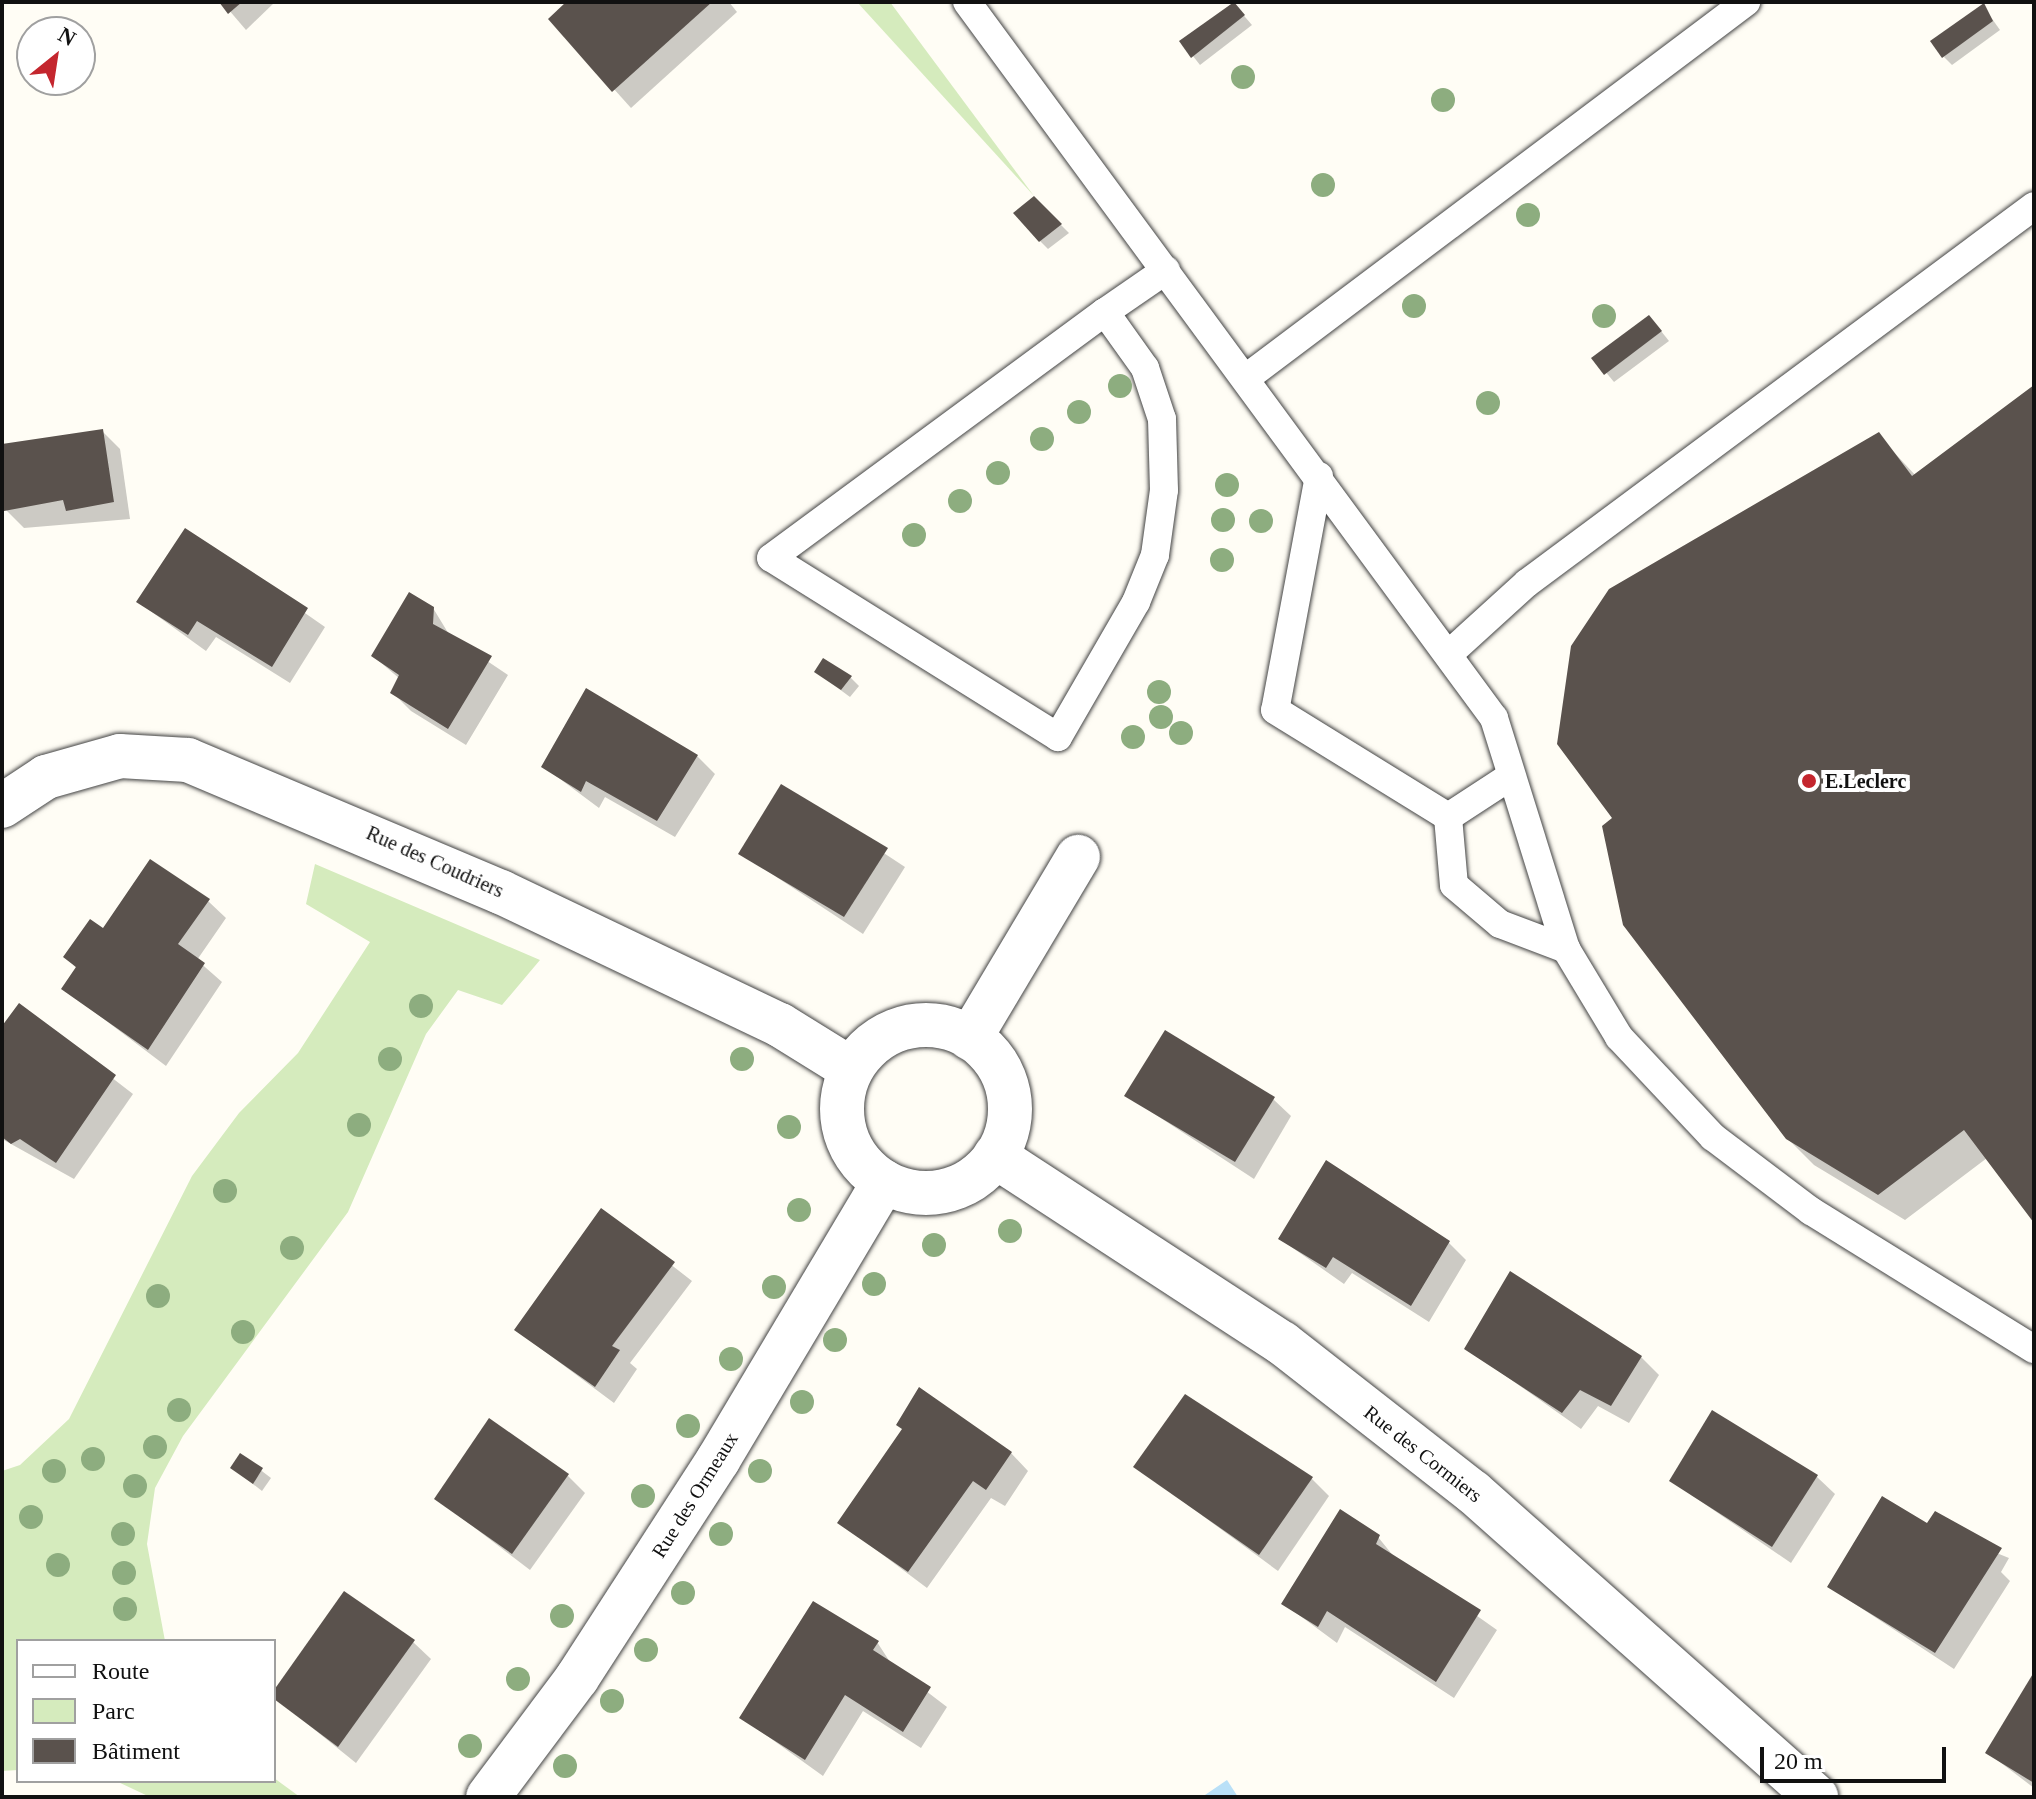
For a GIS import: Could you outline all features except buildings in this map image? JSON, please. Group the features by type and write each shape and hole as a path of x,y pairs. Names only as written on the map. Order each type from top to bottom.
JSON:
{"street":[{"name":"Rue des Coudriers","path":"2,806 46,777 120,756 188,760 501,892 780,1025 851,1069"},
{"path":"970,1038 1078,857"},
{"path":"917,1025 970,1038 990,1055 1010,1105 995,1156 979,1175 932,1193 884,1182 863,1166 842,1119 851,1069 868,1047 917,1025"},
{"name":"Rue des Cormiers","path":"995,1156 1282,1343 1461,1482 1638,1631 1816,1797"},
{"name":"Rue des Ormeaux","path":"488,1797 577,1678 718,1460 884,1182"}],"lane":[{"path":"967,2 1450,653 1494,718 1566,949 1619,1037 1713,1137 1811,1211 2034,1349"},
{"path":"1246,378 1746,2"},
{"path":"1450,653 1527,583 2034,206"},
{"path":"1105,312 1149,380 1162,419 1164,490 1155,555 1136,602 1058,737 771,558 1105,312 1166,270"},
{"path":"1319,476 1275,710 1448,817"},
{"path":"1448,817 1511,776"},
{"path":"1448,817 1454,885 1500,924 1566,949"}],"green space":[{"path":"857,2 890,2 1034,196"},
{"path":"315,864 540,960 502,1005 458,990 426,1034 348,1212 183,1436 155,1488 147,1544 165,1639 16,1639 16,1770 2,1771 2,1471 20,1465 69,1419 192,1176 239,1113 298,1053 370,942 306,904"},
{"path":"276,1779 300,1797 150,1797 120,1783 276,1783"}],"water":[{"path":"1227,1780 1238,1797 1202,1797"}],"place":[{"name":"E.Leclerc","path":"1809,781"}]}
